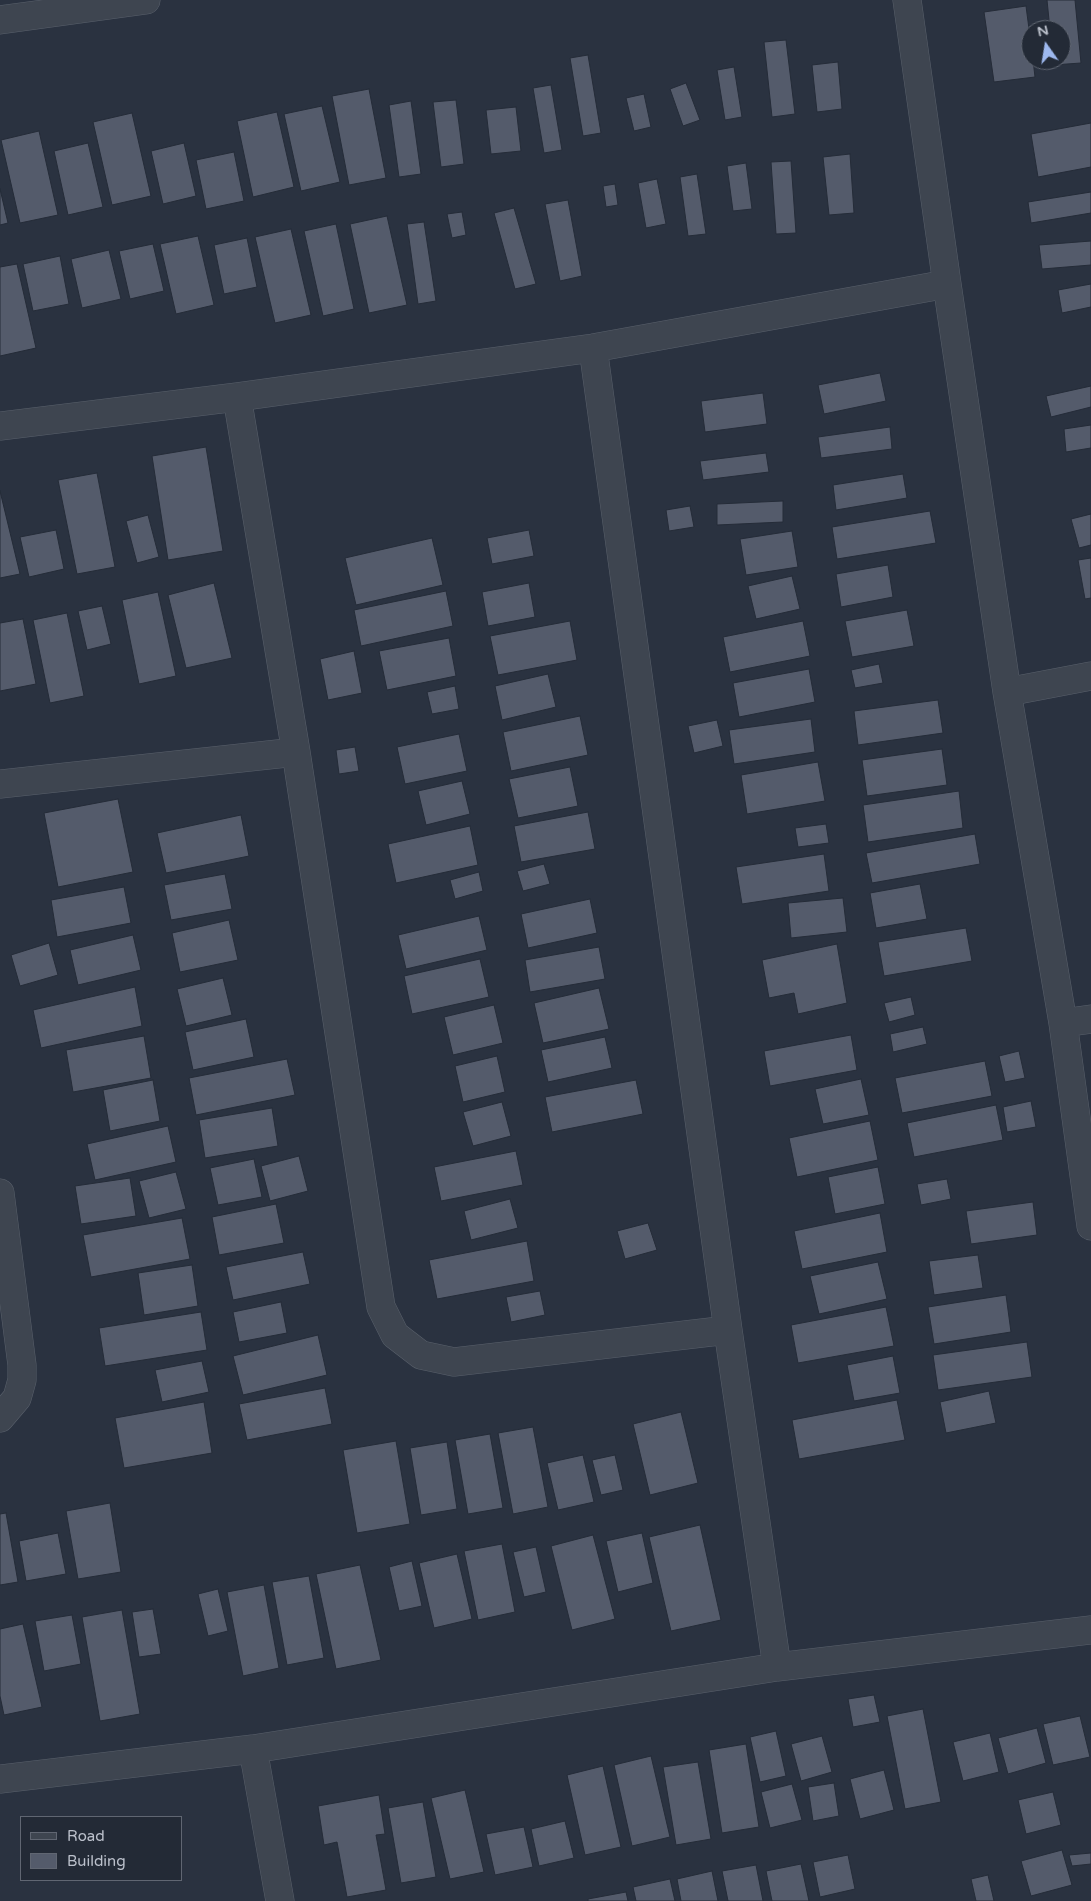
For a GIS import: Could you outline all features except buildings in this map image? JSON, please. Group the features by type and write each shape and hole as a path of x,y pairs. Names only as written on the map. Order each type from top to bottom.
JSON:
{"street":[{"path":"0,20 146,0"},
{"path":"907,0 1007,692 1063,1023 1091,1226"},
{"path":"0,426 237,398 593,348 947,284"},
{"path":"593,348 728,1330 777,1667"},
{"path":"237,398 296,752 381,1307 395,1335 421,1355 454,1362 728,1330"},
{"path":"1007,692 1091,676"},
{"path":"0,784 296,752"},
{"path":"1063,1023 1091,1019"},
{"path":"0,1193 22,1365 22,1380 17,1398 0,1418"},
{"path":"0,1779 253,1749 777,1667 1091,1630"},
{"path":"253,1749 280,1901"}]}
